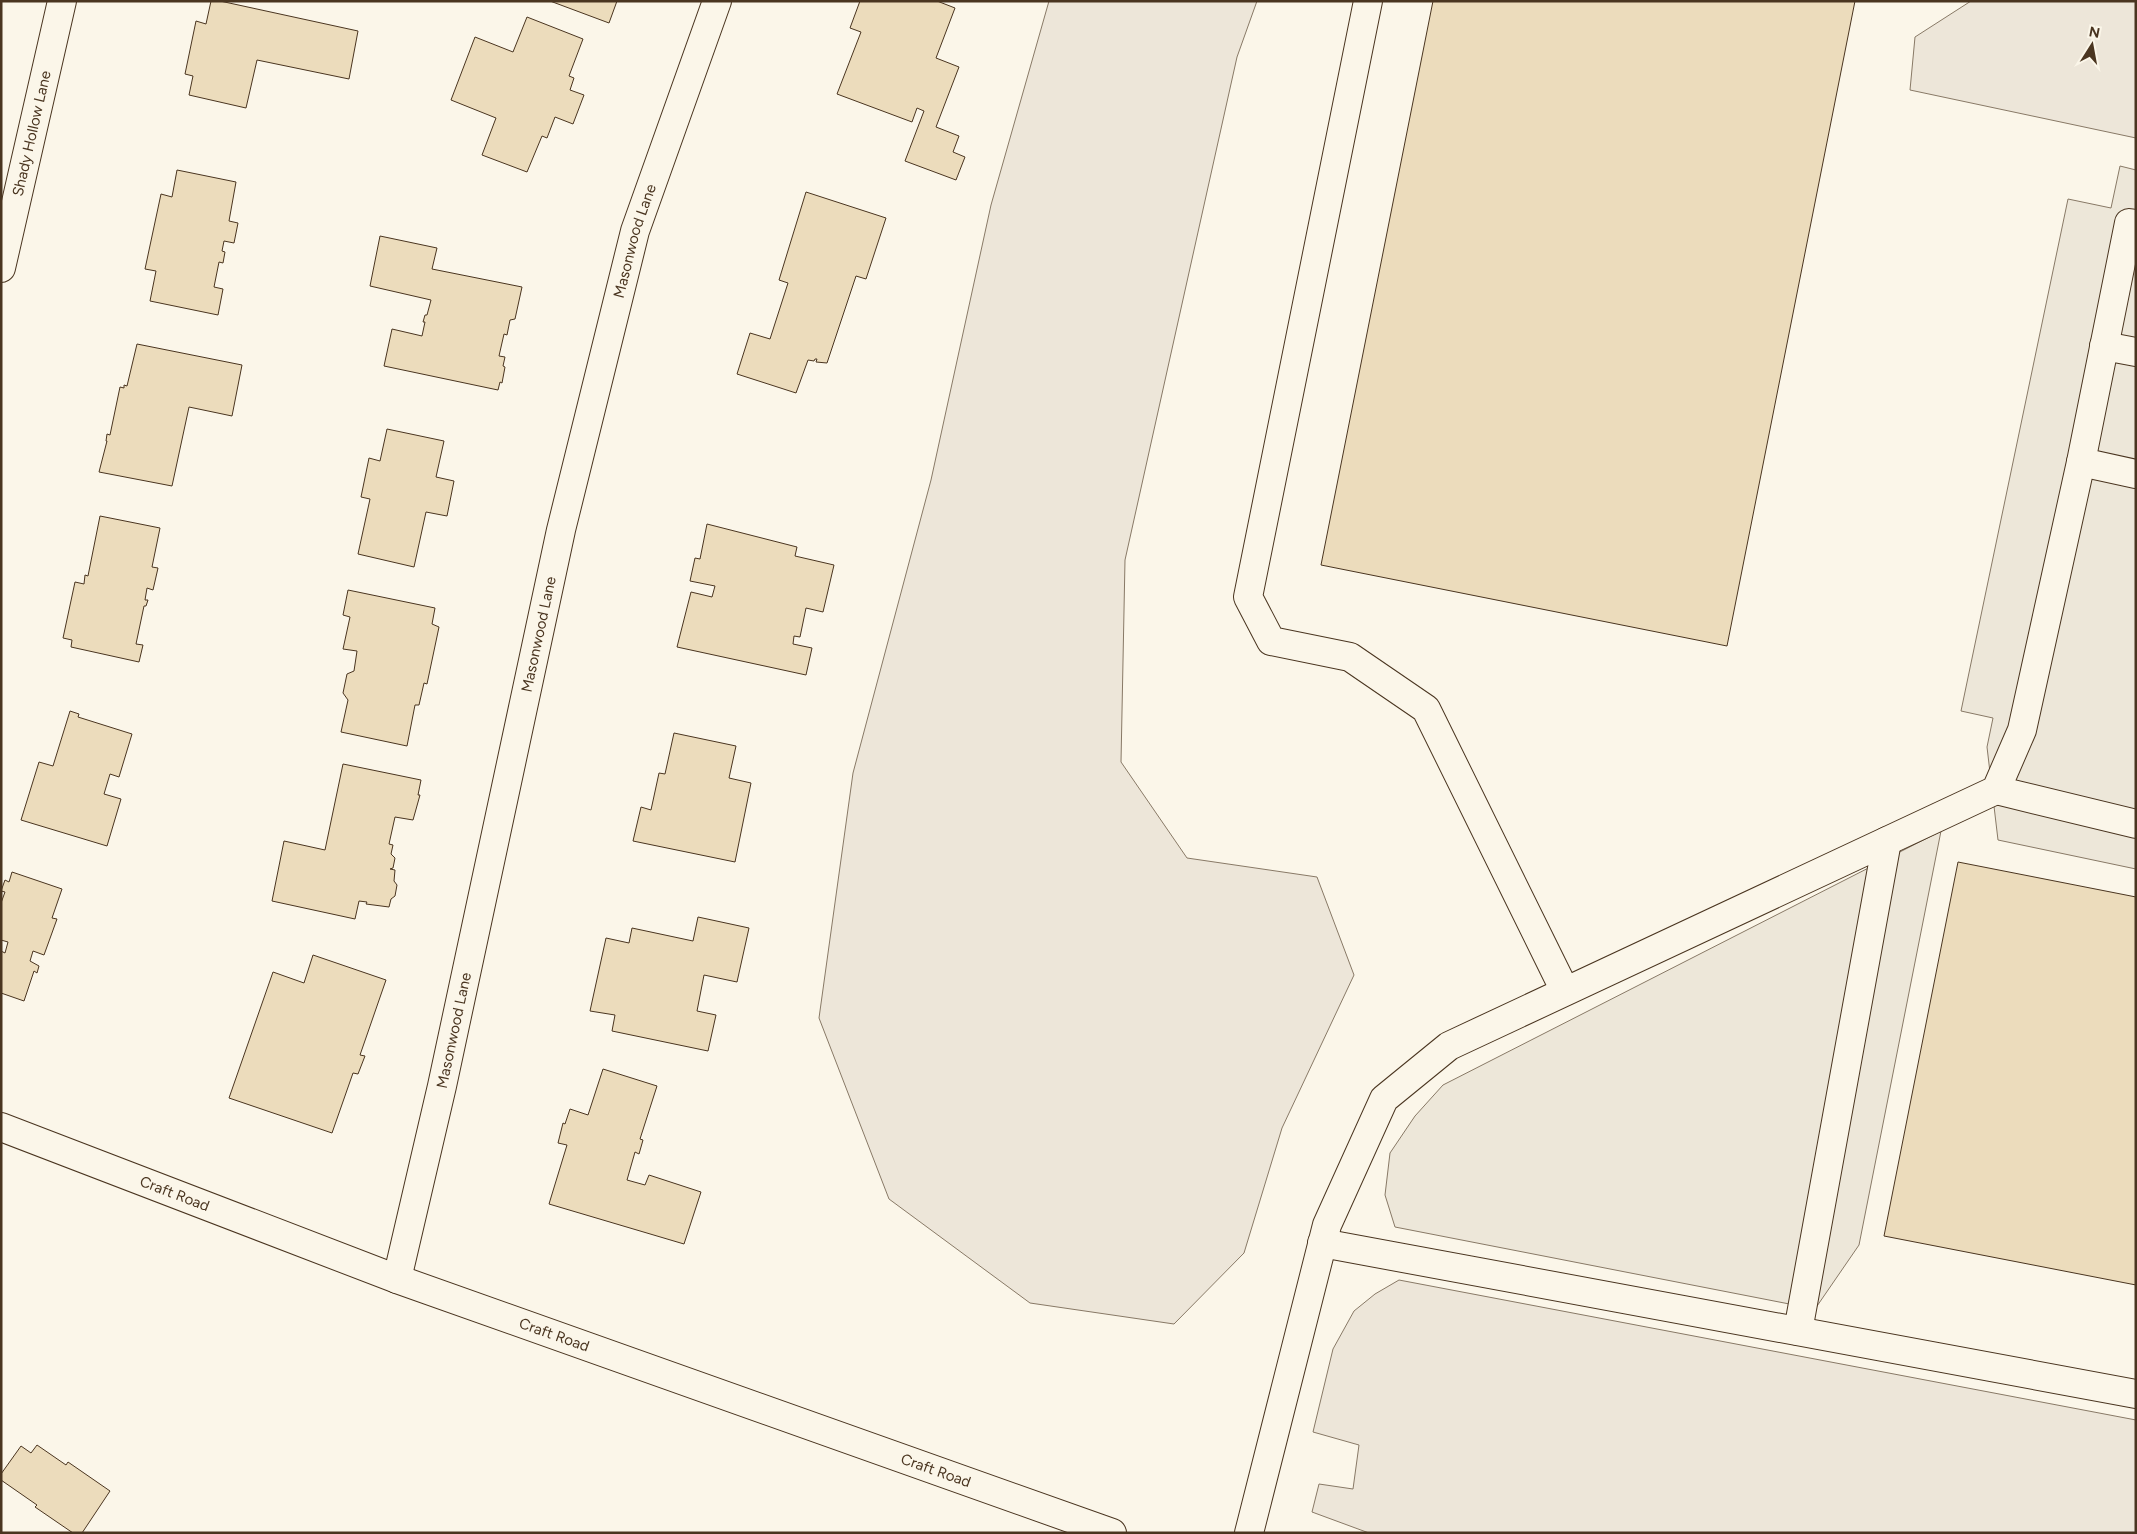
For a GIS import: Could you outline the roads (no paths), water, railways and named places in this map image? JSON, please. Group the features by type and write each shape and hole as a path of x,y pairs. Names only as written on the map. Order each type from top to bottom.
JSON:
{"street":[{"name":"Shady Hollow Lane","path":"1,268 62,1"},
{"name":"Masonwood Lane","path":"397,1279 442,1086 560,530 635,231 717,1"},
{"path":"1368,1 1248,597 1271,642 1350,657 1426,709 1565,991"},
{"path":"1996,790 2022,730 2081,462 2129,223 2136,224"},
{"path":"2104,346 2136,352"},
{"path":"2081,462 2136,474"},
{"path":"1249,1533 1327,1225 1384,1099 1449,1046 1996,790 2136,824"},
{"path":"1798,1331 1887,841"},
{"name":"Craft Road","path":"1,1127 397,1279 1112,1533"},
{"path":"1322,1243 2136,1394"}]}
